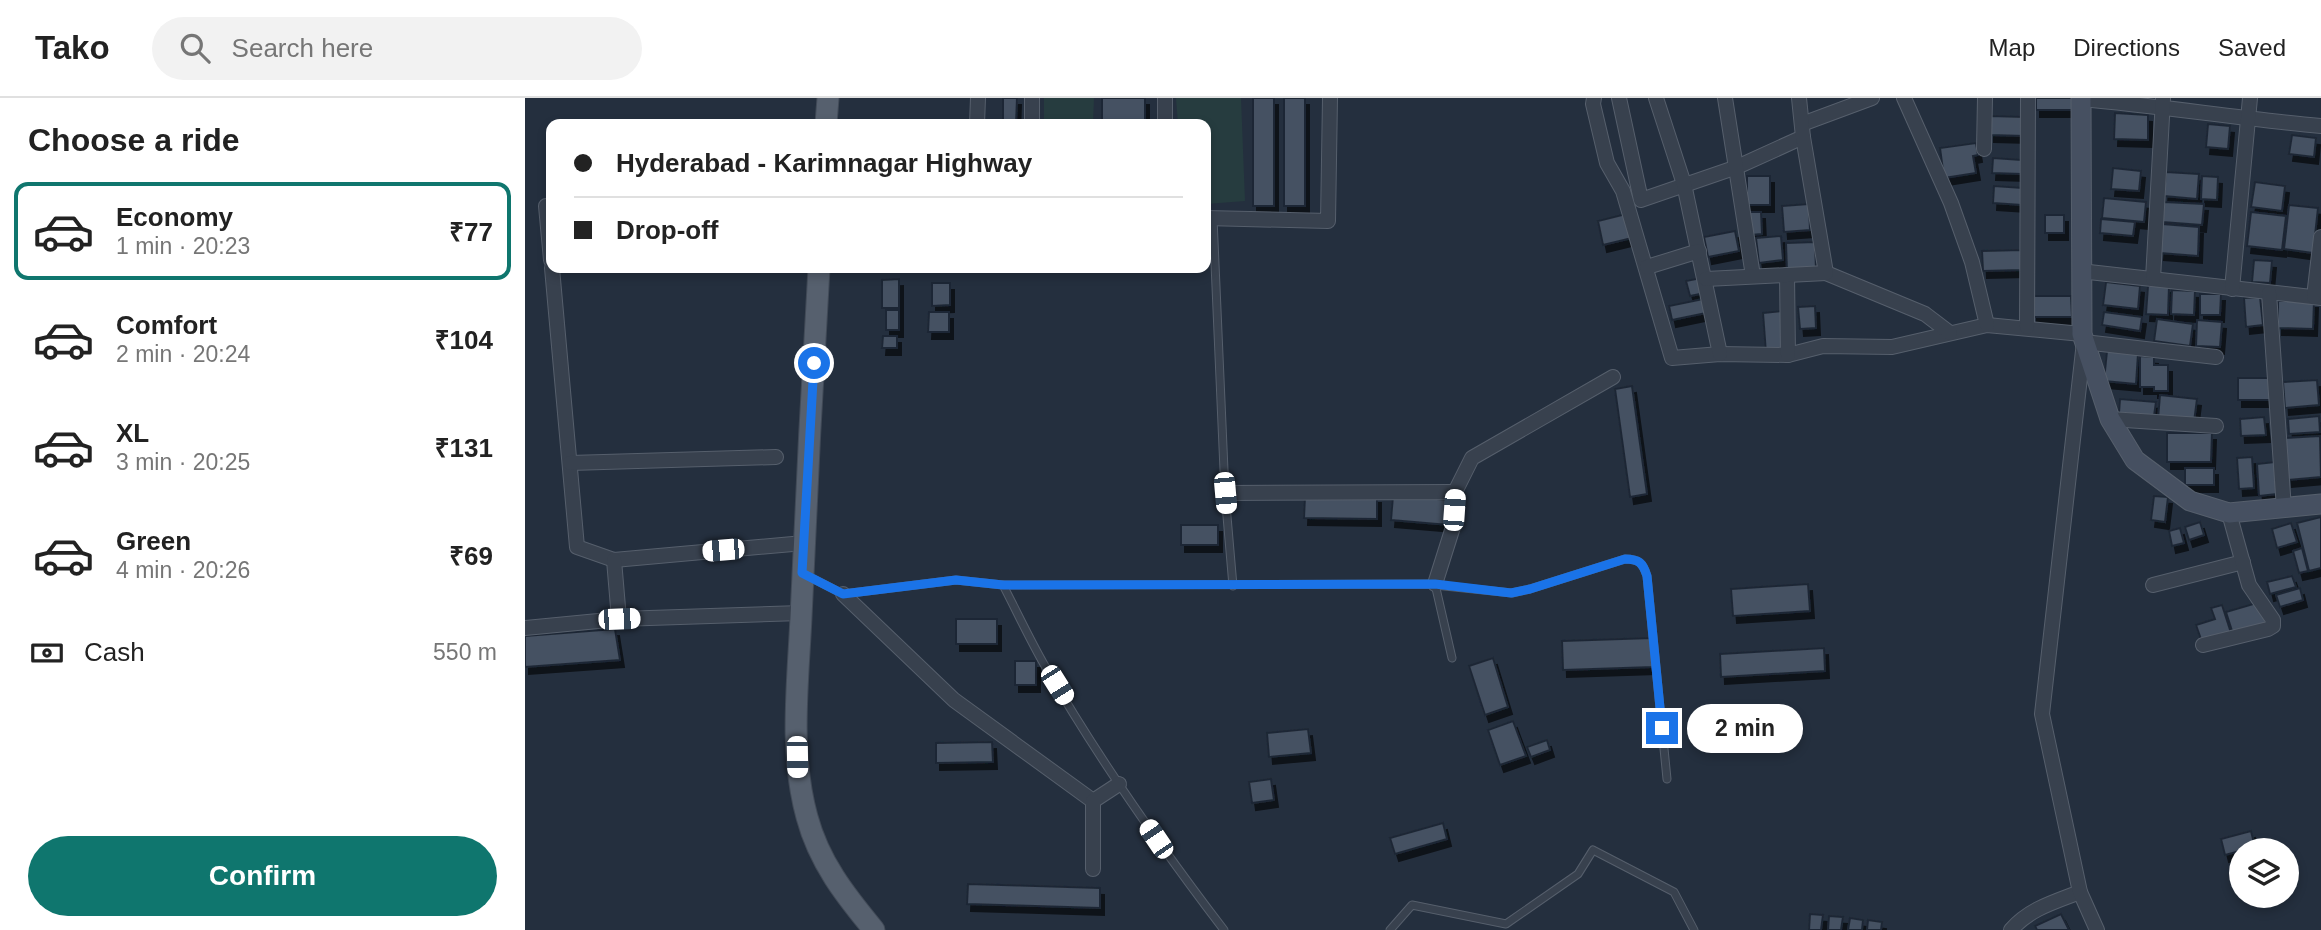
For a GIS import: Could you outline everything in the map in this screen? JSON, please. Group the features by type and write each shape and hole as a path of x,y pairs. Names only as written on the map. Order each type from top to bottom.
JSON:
{"main road":[{"path":"827,119 828,98"},
{"path":"2081,99 2080,271 2083,338 2110,419 2135,460 2190,500 2229,513 2321,504"},
{"path":"819,273 802,573 797,714 798,778 807,819 823,861 874,930"}],"street":[{"path":"978,98 978,119"},
{"path":"1032,98 1032,119"},
{"path":"1165,98 1165,119"},
{"path":"1211,218 1328,220 1330,98"},
{"path":"1594,98 1593,104 1607,163 1623,191 1672,358 1720,354 1788,355 1823,346 1892,347 1987,324 2027,327 2216,357"},
{"path":"1619,98 1641,200 1737,167 1802,130 1871,98"},
{"path":"1656,98 1684,184 1720,354"},
{"path":"1725,98 1753,276"},
{"path":"1799,98 1826,273"},
{"path":"1905,98 1951,203 1972,262 1987,324"},
{"path":"1984,149 1985,98"},
{"path":"2027,327 2028,98"},
{"path":"2231,289 2250,98"},
{"path":"2081,99 2163,102 2248,120 2321,126"},
{"path":"2153,279 2163,102"},
{"path":"2080,271 2317,298 2321,237"},
{"path":"1647,267 1699,251"},
{"path":"552,273 577,547 614,560 804,543"},
{"path":"1706,279 1826,273 1924,314 1950,332"},
{"path":"1787,275 1788,355"},
{"path":"2269,293 2284,509"},
{"path":"2083,338 2042,714 2080,892 2097,930"},
{"path":"1435,584 1453,527 1455,492 1472,458 1613,377"},
{"path":"2110,419 2216,426"},
{"path":"570,464 776,457"},
{"path":"1225,493 1455,492"},
{"path":"2203,645 2273,626 2273,620 2249,585 2229,513"},
{"path":"614,560 619,619"},
{"path":"2154,585 2243,562"},
{"path":"843,594 954,700 1093,801"},
{"path":"525,628 619,619 801,613"},
{"path":"1093,801 1119,784"},
{"path":"1093,801 1093,869"},
{"path":"2011,930 2021,918 2042,906 2080,892"}],"lane":[{"path":"1211,252 1233,586"},
{"path":"802,573 843,594 956,580 1003,585 1435,584 1511,593 1625,559 1636,559 1644,565 1647,576 1667,779"},
{"path":"1435,584 1452,658"},
{"path":"1003,585 1044,665 1119,784 1169,858 1224,930"},
{"path":"1390,930 1412,905 1506,924 1578,874 1593,850 1674,892 1694,930"}],"green space":[{"path":"1044,98 1094,98 1093,119 1044,119"},
{"path":"1176,98 1241,98 1245,201 1211,204 1211,119 1178,119"}],"building":[{"path":"1003,98 1017,98 1016,119 1003,119"},
{"path":"1102,98 1145,98 1145,119 1102,119"},
{"path":"1253,98 1274,98 1274,206 1253,206"},
{"path":"1284,98 1305,98 1305,206 1284,206"},
{"path":"2036,98 2074,98 2074,110 2036,110"},
{"path":"2115,113 2148,115 2148,140 2114,139"},
{"path":"1990,116 2026,117 2025,136 1990,135"},
{"path":"2208,124 2230,126 2228,149 2206,147"},
{"path":"2292,135 2316,138 2314,157 2289,154"},
{"path":"1976,143 1978,155 1973,156 1976,173 1944,178 1940,148"},
{"path":"1993,158 2022,160 2022,174 1992,173"},
{"path":"2113,168 2141,171 2139,191 2111,189"},
{"path":"2166,172 2199,174 2197,199 2164,196"},
{"path":"1747,176 1770,176 1770,205 1747,205"},
{"path":"2202,176 2218,177 2217,200 2201,199"},
{"path":"2255,182 2285,186 2282,211 2251,207"},
{"path":"1994,186 2023,188 2022,205 1993,203"},
{"path":"2104,198 2146,202 2144,222 2102,218"},
{"path":"2164,202 2204,204 2202,225 2162,222"},
{"path":"1809,204 1810,230 1784,232 1782,206"},
{"path":"2289,205 2318,208 2313,253 2284,249"},
{"path":"1749,212 1761,212 1762,234 1750,235"},
{"path":"2251,212 2286,216 2282,250 2247,246"},
{"path":"1626,214 1632,238 1603,245 1598,221"},
{"path":"2045,215 2064,215 2064,233 2045,233"},
{"path":"2101,219 2135,222 2133,236 2100,233"},
{"path":"2162,224 2199,227 2198,256 2160,253"},
{"path":"1735,231 1739,251 1708,257 1704,237"},
{"path":"1781,236 1783,260 1759,263 1756,238"},
{"path":"1815,242 1816,270 1787,271 1786,243"},
{"path":"2022,250 2022,270 1983,271 1982,251"},
{"path":"2254,260 2272,261 2270,283 2252,282"},
{"path":"1701,278 1705,293 1690,296 1686,281"},
{"path":"899,279 899,308 882,308 882,280"},
{"path":"2106,282 2140,286 2138,309 2103,305"},
{"path":"932,283 950,283 950,305 932,306"},
{"path":"2148,286 2169,286 2168,315 2146,314"},
{"path":"2172,290 2195,291 2194,315 2171,314"},
{"path":"2200,294 2221,294 2220,315 2200,315"},
{"path":"2033,296 2071,296 2072,317 2033,317"},
{"path":"2260,297 2263,325 2246,327 2244,298"},
{"path":"1708,298 1711,312 1672,320 1669,306"},
{"path":"2278,301 2314,301 2313,329 2278,328"},
{"path":"1815,306 1816,328 1800,329 1798,307"},
{"path":"886,310 899,310 899,330 886,330"},
{"path":"1782,311 1785,351 1766,353 1763,313"},
{"path":"929,312 949,312 949,332 928,332"},
{"path":"2104,312 2142,317 2140,331 2102,325"},
{"path":"2157,319 2193,324 2190,346 2154,341"},
{"path":"2197,320 2222,322 2220,347 2196,346"},
{"path":"883,336 897,336 897,348 882,348"},
{"path":"2107,351 2138,354 2136,384 2104,381"},
{"path":"2140,356 2154,357 2154,365 2168,365 2168,391 2140,387"},
{"path":"2238,378 2270,378 2270,400 2238,400"},
{"path":"2317,380 2319,405 2285,408 2283,382"},
{"path":"1632,386 1647,494 1630,497 1615,389"},
{"path":"2160,395 2197,399 2194,422 2158,419"},
{"path":"2120,399 2156,402 2154,416 2119,413"},
{"path":"2319,416 2320,432 2289,434 2288,419"},
{"path":"2264,417 2266,435 2241,436 2240,419"},
{"path":"2167,433 2212,433 2211,462 2167,462"},
{"path":"2320,436 2321,477 2288,480 2285,438"},
{"path":"2252,457 2254,488 2239,489 2237,458"},
{"path":"2275,462 2277,494 2259,496 2257,464"},
{"path":"2185,468 2214,468 2214,485 2185,485"},
{"path":"1305,496 1377,496 1377,519 1304,518"},
{"path":"1393,496 1451,500 1449,525 1391,520"},
{"path":"2154,496 2168,497 2165,522 2151,520"},
{"path":"2321,517 2321,568 2309,571 2297,523"},
{"path":"2200,522 2204,535 2189,540 2185,527"},
{"path":"2291,523 2297,542 2277,548 2272,529"},
{"path":"1181,525 1218,525 1218,545 1181,545"},
{"path":"2180,528 2184,543 2172,546 2169,531"},
{"path":"2302,548 2308,571 2299,573 2293,551"},
{"path":"2292,576 2296,587 2270,594 2267,582"},
{"path":"1808,584 1810,611 1733,616 1731,589"},
{"path":"2300,588 2303,600 2280,607 2276,595"},
{"path":"2260,602 2266,624 2233,634 2226,612"},
{"path":"2222,605 2231,633 2202,642 2196,625 2215,619 2211,608"},
{"path":"956,619 997,619 997,644 956,644"},
{"path":"615,629 620,660 525,667 525,636"},
{"path":"1652,638 1653,667 1563,670 1562,641"},
{"path":"1824,648 1825,671 1721,677 1720,654"},
{"path":"1493,658 1508,707 1485,715 1469,666"},
{"path":"1015,661 1036,661 1036,685 1015,685"},
{"path":"1513,721 1526,756 1500,765 1488,730"},
{"path":"1308,729 1311,753 1269,757 1267,733"},
{"path":"1547,740 1550,750 1531,757 1527,747"},
{"path":"992,742 993,762 936,763 936,743"},
{"path":"1271,779 1274,800 1252,803 1249,782"},
{"path":"1443,823 1447,839 1395,854 1390,838"},
{"path":"2251,831 2253,838 2229,838 2229,854 2225,855 2221,839"},
{"path":"968,884 1100,888 1100,908 967,904"},
{"path":"1810,914 1823,915 1821,930 1809,930"},
{"path":"2061,914 2069,930 2037,930 2035,926"},
{"path":"1829,916 1843,917 1841,930 1828,930"},
{"path":"1850,918 1863,920 1862,930 1848,930"},
{"path":"1868,920 1882,922 1881,930 1867,930"}],"route":[{"path":"814,363 802,573 843,594 956,580 1003,585 1435,584 1511,593 1625,559 1636,559 1644,565 1647,576 1662,728"}]}
